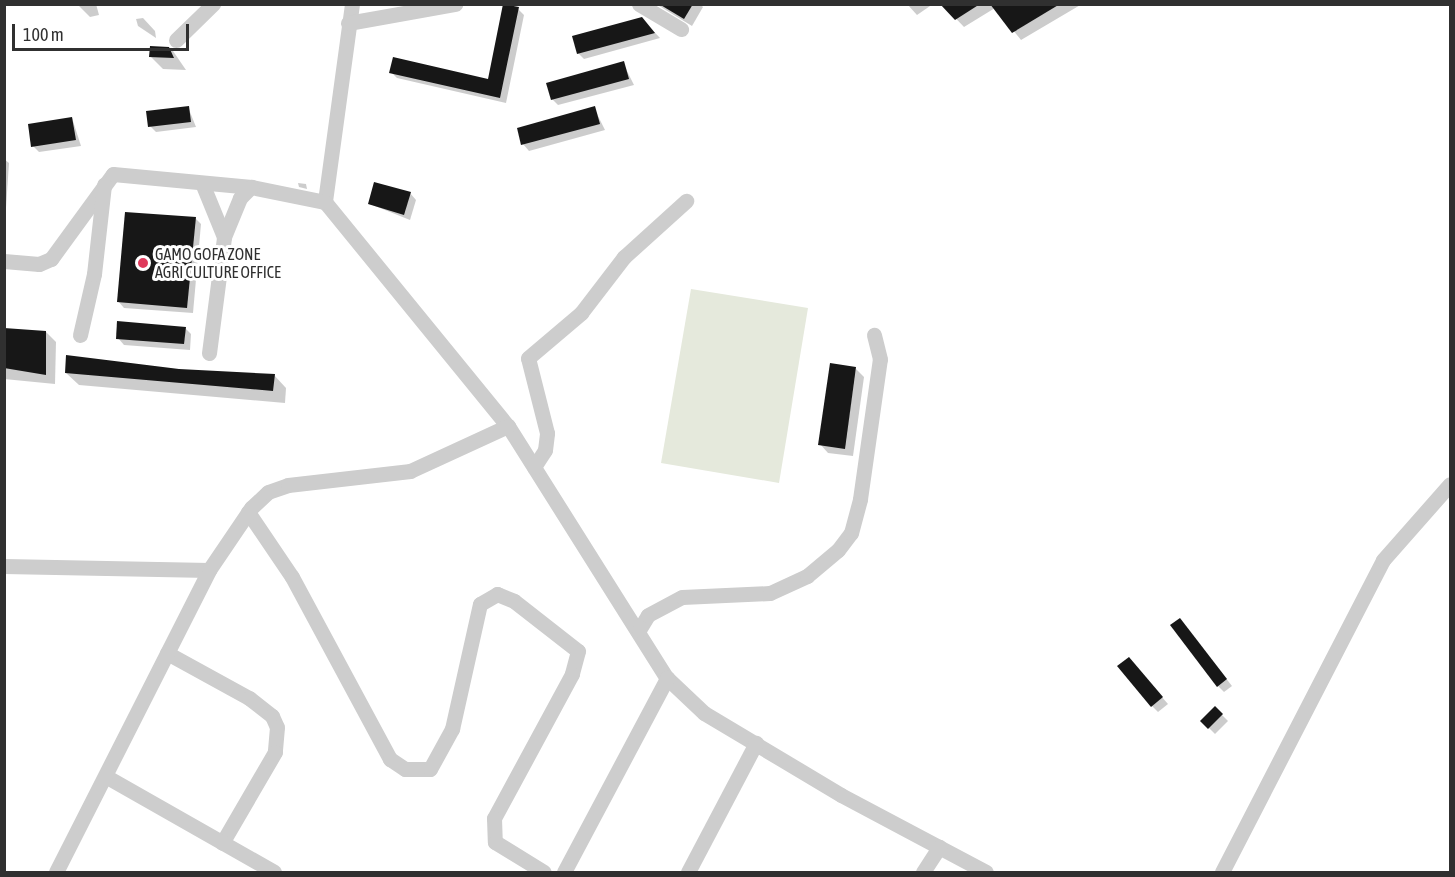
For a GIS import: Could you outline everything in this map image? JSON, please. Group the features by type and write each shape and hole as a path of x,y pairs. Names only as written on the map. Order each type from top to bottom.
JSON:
{"street":[{"path":"176,39 213,4"},
{"path":"325,202 352,4"},
{"path":"348,23 455,4"},
{"path":"639,4 681,29"},
{"path":"4,261 39,264 51,259 104,182 122,173 251,187 325,202 508,426 639,630 666,678 704,713 986,873"},
{"path":"80,335 94,274 104,182"},
{"path":"202,183 224,237"},
{"path":"209,353 224,237 240,198 251,187"},
{"path":"534,467 545,450 547,433 528,358 581,313 624,257 686,201"},
{"path":"639,630 648,615 682,597 770,593 807,576 838,550 851,533 860,499 880,359 874,335"},
{"path":"56,873 107,777 209,570 248,512 268,492 288,485 410,471 508,426"},
{"path":"1222,873 1383,561 1450,484"},
{"path":"248,512 292,578 390,759 405,769 430,769 448,738 480,604 497,594 514,601 578,651 572,674 494,818 495,843 544,873"},
{"path":"4,566 209,570"},
{"path":"167,653 249,698 272,716 278,727 275,752 222,843"},
{"path":"564,873 666,678"},
{"path":"688,873 756,743"},
{"path":"107,777 274,873"},
{"path":"923,873 939,847"}],"shaded area":[{"path":"691,289 808,308 779,483 661,463"}],"building":[{"path":"503,4 519,7 500,98 389,73 393,57 488,79"},
{"path":"659,4 693,4 684,19"},
{"path":"940,4 980,4 955,20"},
{"path":"990,4 1060,4 1012,33"},
{"path":"642,17 655,33 577,54 572,36"},
{"path":"150,46 169,47 174,58 149,57"},
{"path":"624,61 629,79 551,100 546,83"},
{"path":"189,106 191,122 148,127 146,111"},
{"path":"595,106 600,124 521,145 517,128"},
{"path":"72,117 76,140 31,147 28,124"},
{"path":"374,182 411,192 404,215 368,204"},
{"path":"125,212 196,217 187,308 117,302"},
{"path":"117,321 186,327 184,344 116,339"},
{"path":"4,328 46,331 46,375 4,368"},
{"path":"66,355 179,369 275,374 273,391 65,373"},
{"path":"830,363 856,367 845,449 818,445"},
{"path":"1180,618 1227,679 1217,687 1170,625"},
{"path":"1129,657 1163,697 1151,707 1117,666"},
{"path":"1215,706 1223,714 1208,729 1200,721"}],"place":[{"name":"GAMO GOFA ZONE AGRI CULTURE OFFICE","path":"143,263"}]}
